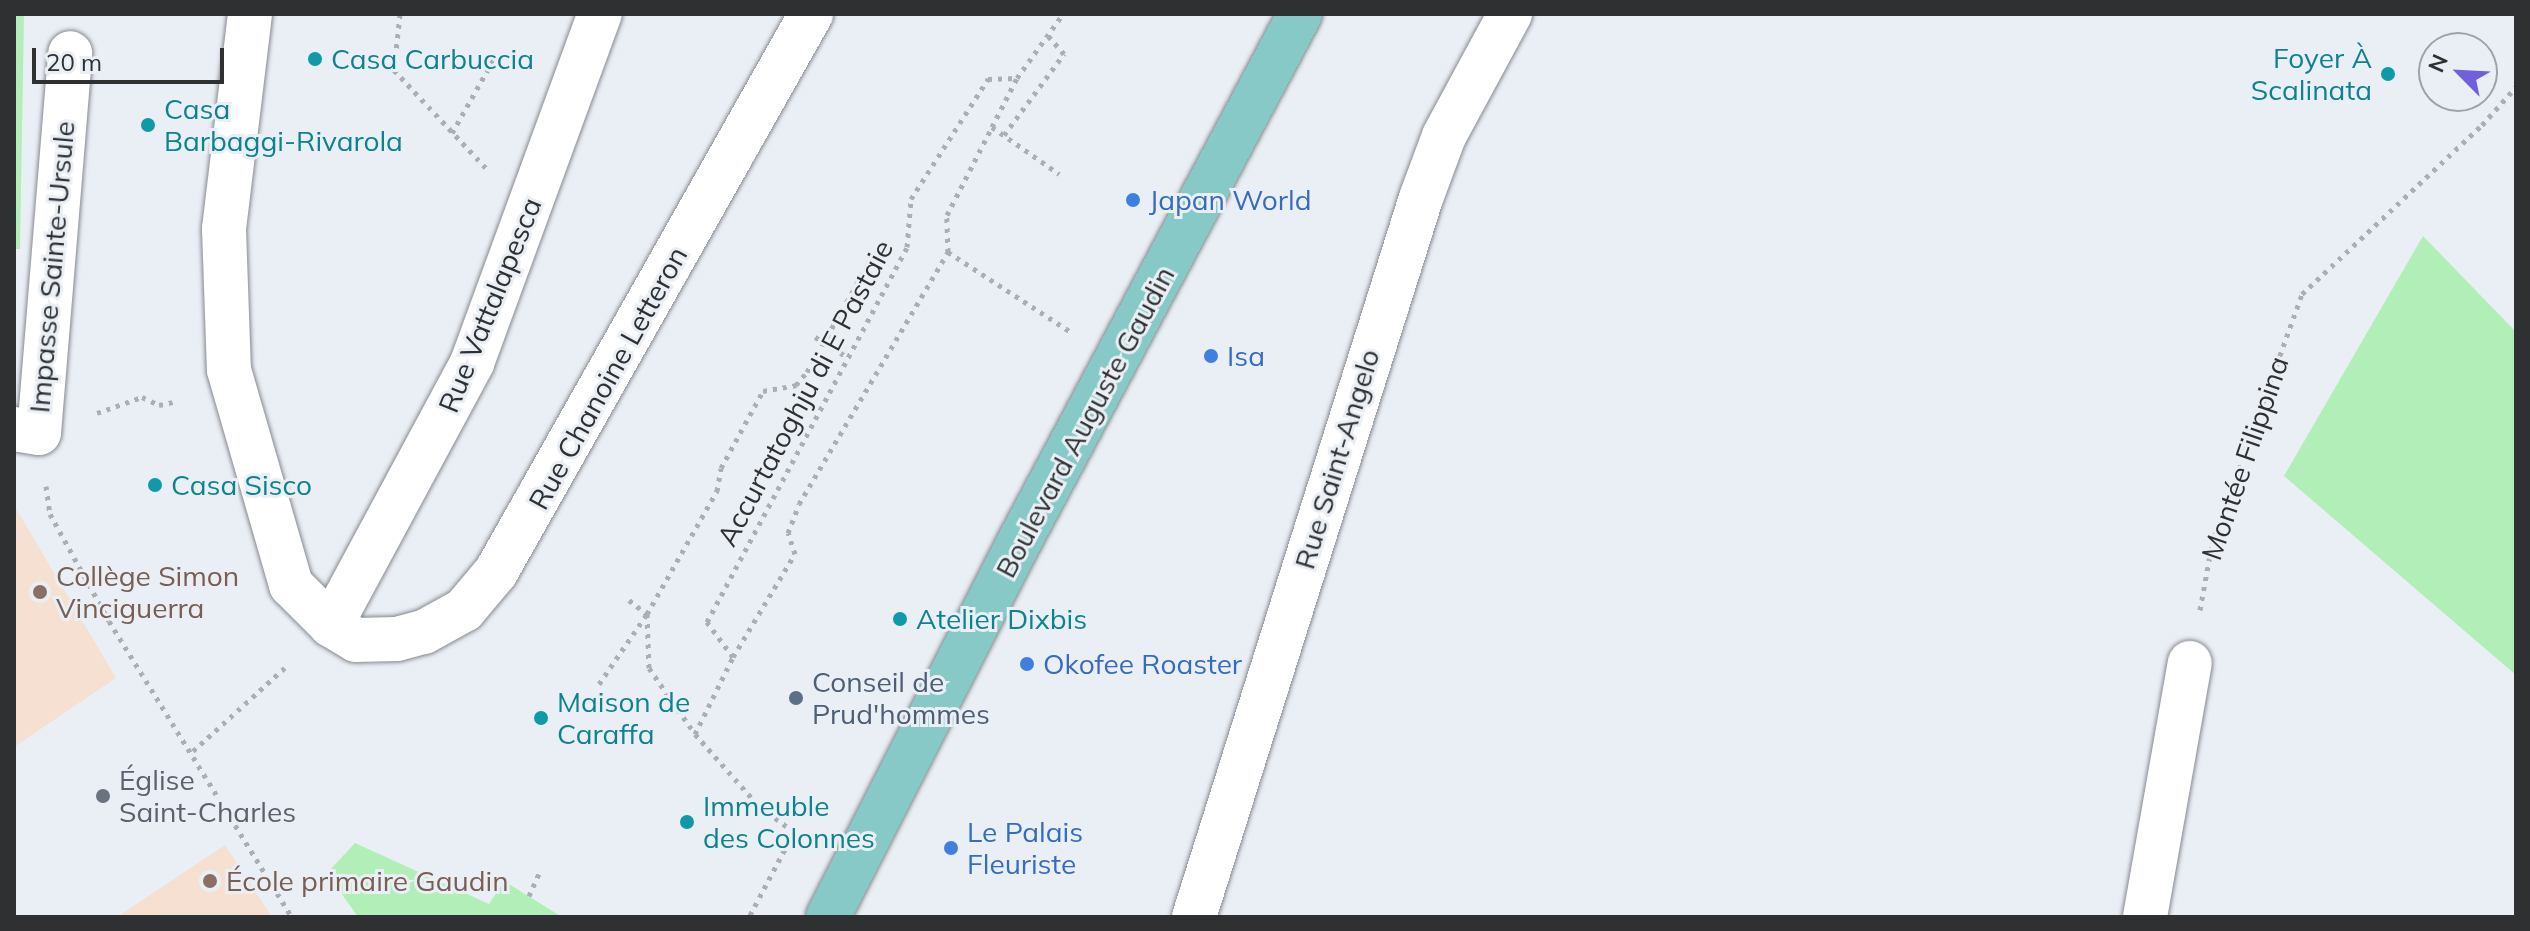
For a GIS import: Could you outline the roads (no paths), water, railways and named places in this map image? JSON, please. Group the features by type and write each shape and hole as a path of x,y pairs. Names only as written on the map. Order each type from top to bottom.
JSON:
{"main road":[{"name":"Boulevard Auguste Gaudin","path":"828,917 1009,560 1119,359 1300,14"}],"street":[{"path":"250,14 224,229 229,370 291,585 331,625"},
{"name":"Rue Vattalapesca","path":"331,625 454,404 600,14"},
{"name":"Rue Chanoine Letteron","path":"331,625 356,640 397,639 424,632 464,610 496,572 811,14"},
{"name":"Rue Saint-Angelo","path":"1194,917 1421,198 1444,136 1510,14"},
{"name":"Impasse Sainte-Ursule","path":"26,431 70,53"},
{"path":"2145,917 2190,663"}],"place":[{"name":"Casa Carbuccia","path":"315,59"},
{"name":"Foyer À Scalinata","path":"2388,74"},
{"name":"Casa Barbaggi-Rivarola","path":"148,125"},
{"name":"Japan World","path":"1133,200"},
{"name":"Isa","path":"1211,356"},
{"name":"Casa Sisco","path":"155,485"},
{"name":"Collège Simon Vinciguerra","path":"40,592"},
{"name":"Atelier Dixbis","path":"900,619"},
{"name":"Okofee Roaster","path":"1027,664"},
{"name":"Conseil de Prud'hommes","path":"796,698"},
{"name":"Maison de Caraffa","path":"541,718"},
{"name":"Église Saint-Charles","path":"103,796"},
{"name":"Immeuble des Colonnes","path":"687,822"},
{"name":"Le Palais Fleuriste","path":"951,848"},
{"name":"École primaire Gaudin","path":"210,881"}]}
